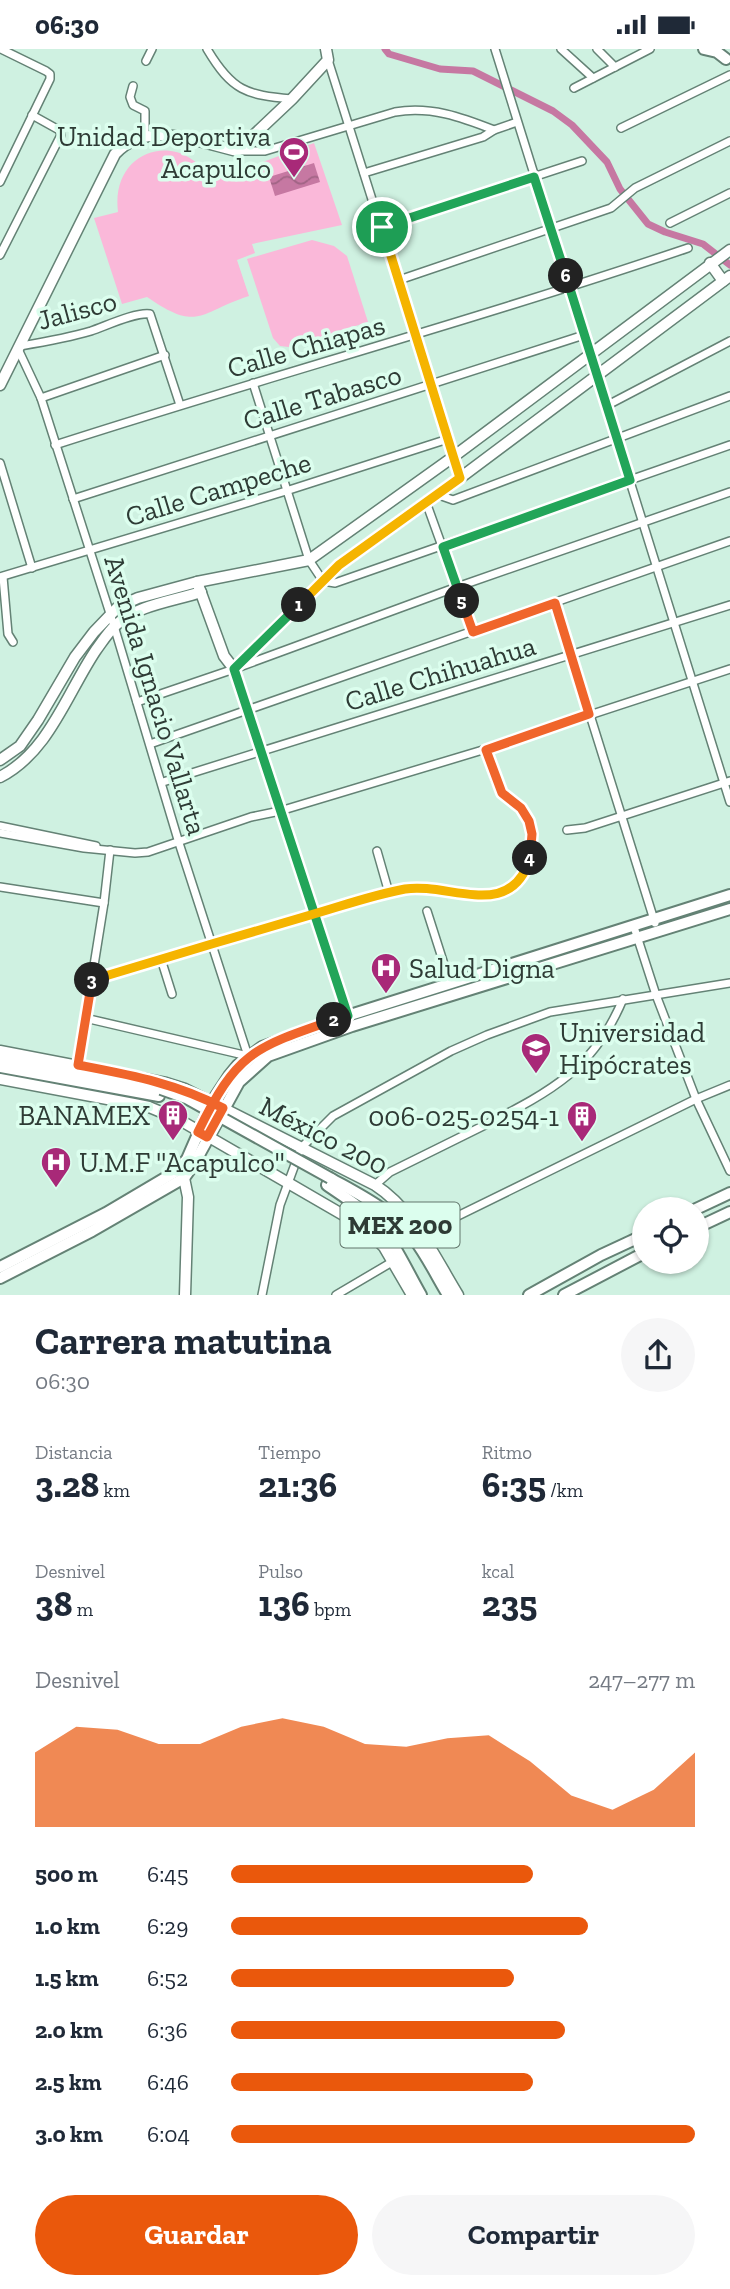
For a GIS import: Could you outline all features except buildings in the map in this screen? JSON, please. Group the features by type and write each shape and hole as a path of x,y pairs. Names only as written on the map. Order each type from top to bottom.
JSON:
{"main road":[{"path":"0,385 115,154 123,145 145,136 166,135 237,151 292,99 327,54"},
{"path":"0,760 20,746 75,657 110,613 125,602 309,560 453,457 730,250"},
{"path":"199,587 224,656 234,669 339,565 726,279 715,260"},
{"path":"0,777 29,756 50,729 86,664 114,626 142,610 199,587"},
{"path":"20,746 29,756"},
{"path":"0,1267 106,1213 177,1171 247,1072 268,1056 656,925 730,895"},
{"path":"656,925 730,909"},
{"path":"0,1278 92,1231 184,1178 194,1164 212,1102 233,1071 248,1056 275,1040 450,983 635,932"},
{"name":"México 200","path":"0,1051 166,1083 212,1102 375,1185 399,1203 458,1295"},
{"name":"México 200","path":"0,1059 186,1098 328,1182"},
{"name":"México 200","path":"0,1067 160,1093"},
{"name":"México 200","path":"0,1079 149,1107 178,1119 376,1236 412,1295"},
{"path":"184,1178 188,1198 186,1295"},
{"name":"MEX 200","path":"328,1182 375,1221 387,1235 421,1295"},
{"name":"MEX 200","path":"328,1182 370,1201 398,1223 413,1238 449,1295"},
{"path":"709,1203 730,1193"},
{"path":"709,1222 730,1212"},
{"path":"529,1295 632,1240"},
{"path":"564,1295 632,1259"}],"street":[{"path":"0,181 50,74 1,49"},
{"path":"146,61 152,49"},
{"path":"207,49 232,82 242,90 256,96 292,99"},
{"path":"495,49 692,681 727,782 730,802"},
{"path":"561,49 593,78"},
{"path":"597,49 615,67"},
{"path":"574,88 650,49"},
{"path":"327,54 460,478"},
{"path":"621,128 730,75"},
{"path":"133,86 130,97 133,105 145,111 145,136"},
{"path":"237,151 265,151 395,111 413,109 449,114 494,130"},
{"path":"0,255 61,135 60,130 32,115"},
{"path":"364,173 483,137 517,121"},
{"path":"399,281 611,208 629,192 730,141"},
{"path":"382,227 582,161"},
{"path":"670,223 730,193"},
{"name":"Calle Chiapas","path":"55,445 570,288 688,247"},
{"name":"Jalisco","path":"19,348 87,332 144,313 152,317 165,355"},
{"name":"Calle Tabasco","path":"73,499 584,335"},
{"path":"606,406 730,341"},
{"name":"Avenida Ignacio Vallarta","path":"19,348 41,398 248,1056"},
{"path":"41,398 165,355 180,405"},
{"path":"253,383 309,560 323,581 335,583 730,445"},
{"path":"436,494 453,500 730,396"},
{"name":"Calle Campeche","path":"1,577 448,439"},
{"path":"0,463 32,568"},
{"path":"137,702 730,492"},
{"path":"426,502 473,632"},
{"path":"150,744 730,541"},
{"path":"1,577 8,634 13,642"},
{"path":"555,603 656,925"},
{"name":"Calle Chihuahua","path":"163,782 730,605"},
{"path":"234,669 348,1016"},
{"path":"0,833 86,842 107,849 135,853 148,852 251,817 280,811 486,750 730,669"},
{"path":"92,980 212,943 407,889 474,896 504,891 519,882 526,872 532,834 529,821 521,808 502,793 486,750"},
{"path":"568,830 585,828 727,782"},
{"path":"0,826 31,835"},
{"path":"78,1065 104,902 107,849"},
{"path":"377,851 389,893"},
{"path":"0,887 104,902"},
{"path":"427,911 450,983"},
{"path":"635,932 696,1099 730,1171"},
{"path":"161,959 172,994"},
{"path":"262,1295 287,1183 301,1148 316,1130 333,1116 451,1051 550,1012 730,983"},
{"path":"375,1185 390,1172 526,1104 567,1078 589,1057 604,1036 623,999"},
{"path":"85,1018 248,1056"},
{"path":"421,1234 696,1099 730,1085"},
{"path":"335,1295 392,1262"}],"shaded area":[{"path":"314,143 342,225 252,244 255,253 237,260 249,296 208,313 189,317 164,308 147,297 122,304 94,218 118,212 119,190 125,173 136,160 151,153 167,151 183,154 198,164 211,181"},
{"path":"312,240 334,246 347,256 368,322 289,347 280,346 273,338 247,259"}],"water":[{"name":"Unidad Deportiva Acapulco","path":"314,163 320,182 275,196 269,177"}],"waterway":[{"path":"385,49 389,54 440,69 473,71 553,111 572,125 607,162 620,189 648,224 703,244 730,265"}],"place":[{"name":"Unidad Deportiva Acapulco","path":"294,179"},
{"name":"Salud Digna","path":"386,995"},
{"name":"Universidad Hipócrates","path":"536,1075"},
{"name":"BANAMEX","path":"173,1142"},
{"name":"006-025-0254-1","path":"582,1143"},
{"name":"U.M.F \"Acapulco\"","path":"56,1189"}],"route":[{"path":"382,227 460,478 339,565 234,669 237,675 261,751 315,914 348,1016 275,1040 248,1056 229,1076 212,1102 198,1132 207,1137 223,1108 212,1102 186,1089 166,1083 78,1065 92,980 212,943 315,914 389,893 407,889 474,896 504,891 519,882 526,872 532,834 526,814 507,798 498,786 486,750 589,714 555,603 473,632 443,547 630,480 534,177 382,227"}]}
